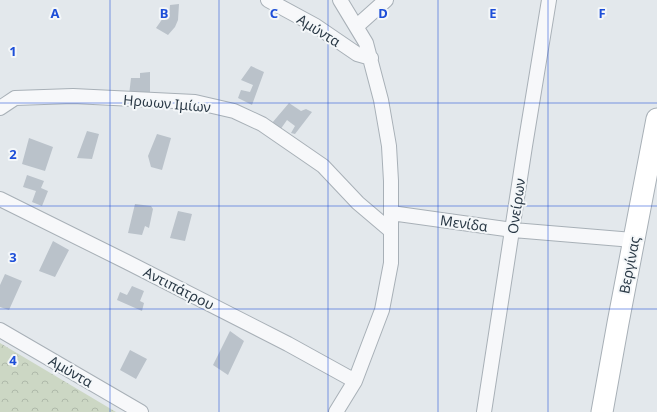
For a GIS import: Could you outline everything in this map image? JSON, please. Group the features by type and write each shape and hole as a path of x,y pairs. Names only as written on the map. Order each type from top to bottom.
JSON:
{"street":[{"name":"Αμύντα","path":"268,0 316,26 357,54 371,58"},
{"path":"336,412 355,382 382,310 391,263 391,182 389,146 381,100 366,43 340,0"},
{"path":"357,26 386,0"},
{"name":"Ονείρων","path":"484,412 526,138 549,0"},
{"name":"Ηρωων Ιμίων","path":"0,108 16,98 73,96 195,102 234,111 262,124 323,166 358,203 391,231"},
{"name":"Βεργίνας","path":"602,412 633,240 657,119"},
{"name":"Αντιπάτρου","path":"0,199 288,344 355,382"},
{"name":"Μενίδα","path":"391,213 513,230 633,240"},
{"name":"Αμύντα","path":"0,330 141,412"}],"green space":[{"path":"0,343 116,412 0,412"}],"building":[{"path":"179,4 178,20 175,27 168,35 156,28 163,18 169,18 170,5"},
{"path":"251,66 264,72 252,105 238,98 241,90 250,92 253,85 241,80"},
{"path":"150,72 150,95 129,95 131,78 140,78 140,73"},
{"path":"289,103 301,111 306,109 312,112 295,134 291,133 295,126 287,120 280,130 272,123"},
{"path":"87,131 99,134 92,159 77,158"},
{"path":"157,134 171,138 162,170 151,167 148,156"},
{"path":"29,138 53,147 45,171 22,164"},
{"path":"27,175 44,181 41,188 48,191 42,206 32,202 36,191 23,187"},
{"path":"135,204 151,206 153,209 149,228 145,226 142,235 128,233"},
{"path":"178,211 192,214 185,241 170,238"},
{"path":"53,241 69,250 55,277 39,271"},
{"path":"5,274 22,281 9,310 0,307 0,285"},
{"path":"132,286 144,291 140,301 144,303 142,311 117,300 120,292 127,295"},
{"path":"230,331 244,341 228,375 213,365"},
{"path":"130,350 147,359 136,379 120,370"}]}
